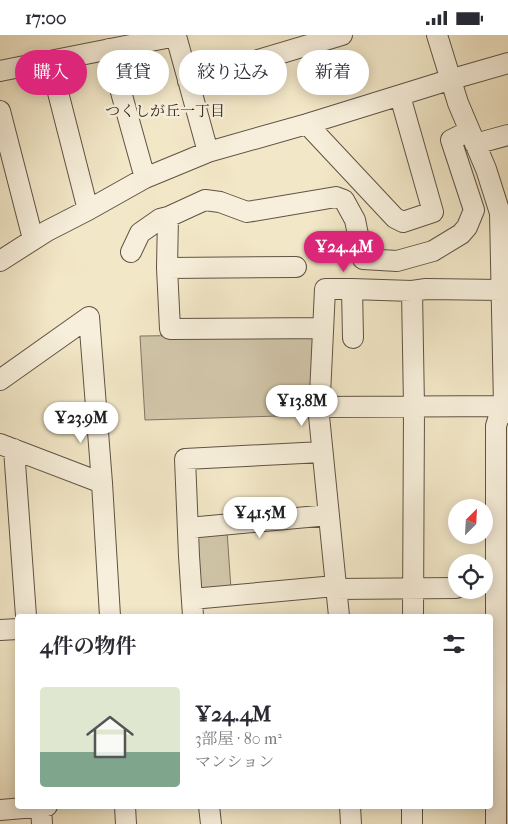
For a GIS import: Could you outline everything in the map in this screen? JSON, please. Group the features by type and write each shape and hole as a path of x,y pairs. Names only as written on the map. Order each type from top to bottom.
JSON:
{"street":[{"path":"287,51 342,35"},
{"path":"437,35 450,80 494,189 505,227 502,289 507,409"},
{"path":"87,53 176,36 180,50"},
{"path":"109,49 145,178"},
{"path":"0,261 33,239 145,178 208,152 508,63"},
{"path":"0,71 15,68"},
{"path":"59,95 88,210"},
{"path":"192,95 208,152"},
{"path":"307,124 395,218 403,222 433,212 400,96"},
{"path":"0,111 33,239"},
{"path":"131,252 140,233 160,219 205,200 220,202 247,213 336,197 344,200 355,219 363,259 397,261 417,257 433,251 461,235 467,227 474,210 451,140 508,135"},
{"path":"168,217 170,329 323,328"},
{"path":"168,268 296,267"},
{"path":"339,614 318,407 324,289 412,291 426,289 502,289"},
{"path":"352,289 353,338"},
{"path":"412,291 414,407 413,614"},
{"path":"0,380 89,317 110,614"},
{"path":"318,407 507,409"},
{"path":"496,824 498,789 496,426 499,416 507,409"},
{"path":"26,614 7,446 102,483"},
{"path":"322,452 185,459 193,607 335,588 448,588"},
{"path":"188,529 329,515"},
{"path":"0,630 15,629"},
{"path":"0,810 15,809"},
{"path":"40,809 42,824"},
{"path":"125,809 126,824"},
{"path":"209,809 211,824"},
{"path":"350,809 351,824"},
{"path":"412,809 412,824"}],"shaded area":[{"path":"312,334 316,341 312,415 145,420 140,336"},
{"path":"227,531 231,589 202,591 197,587 197,538 201,533"}],"district":[{"name":"つくしが丘一丁目","path":"165,111"}]}
